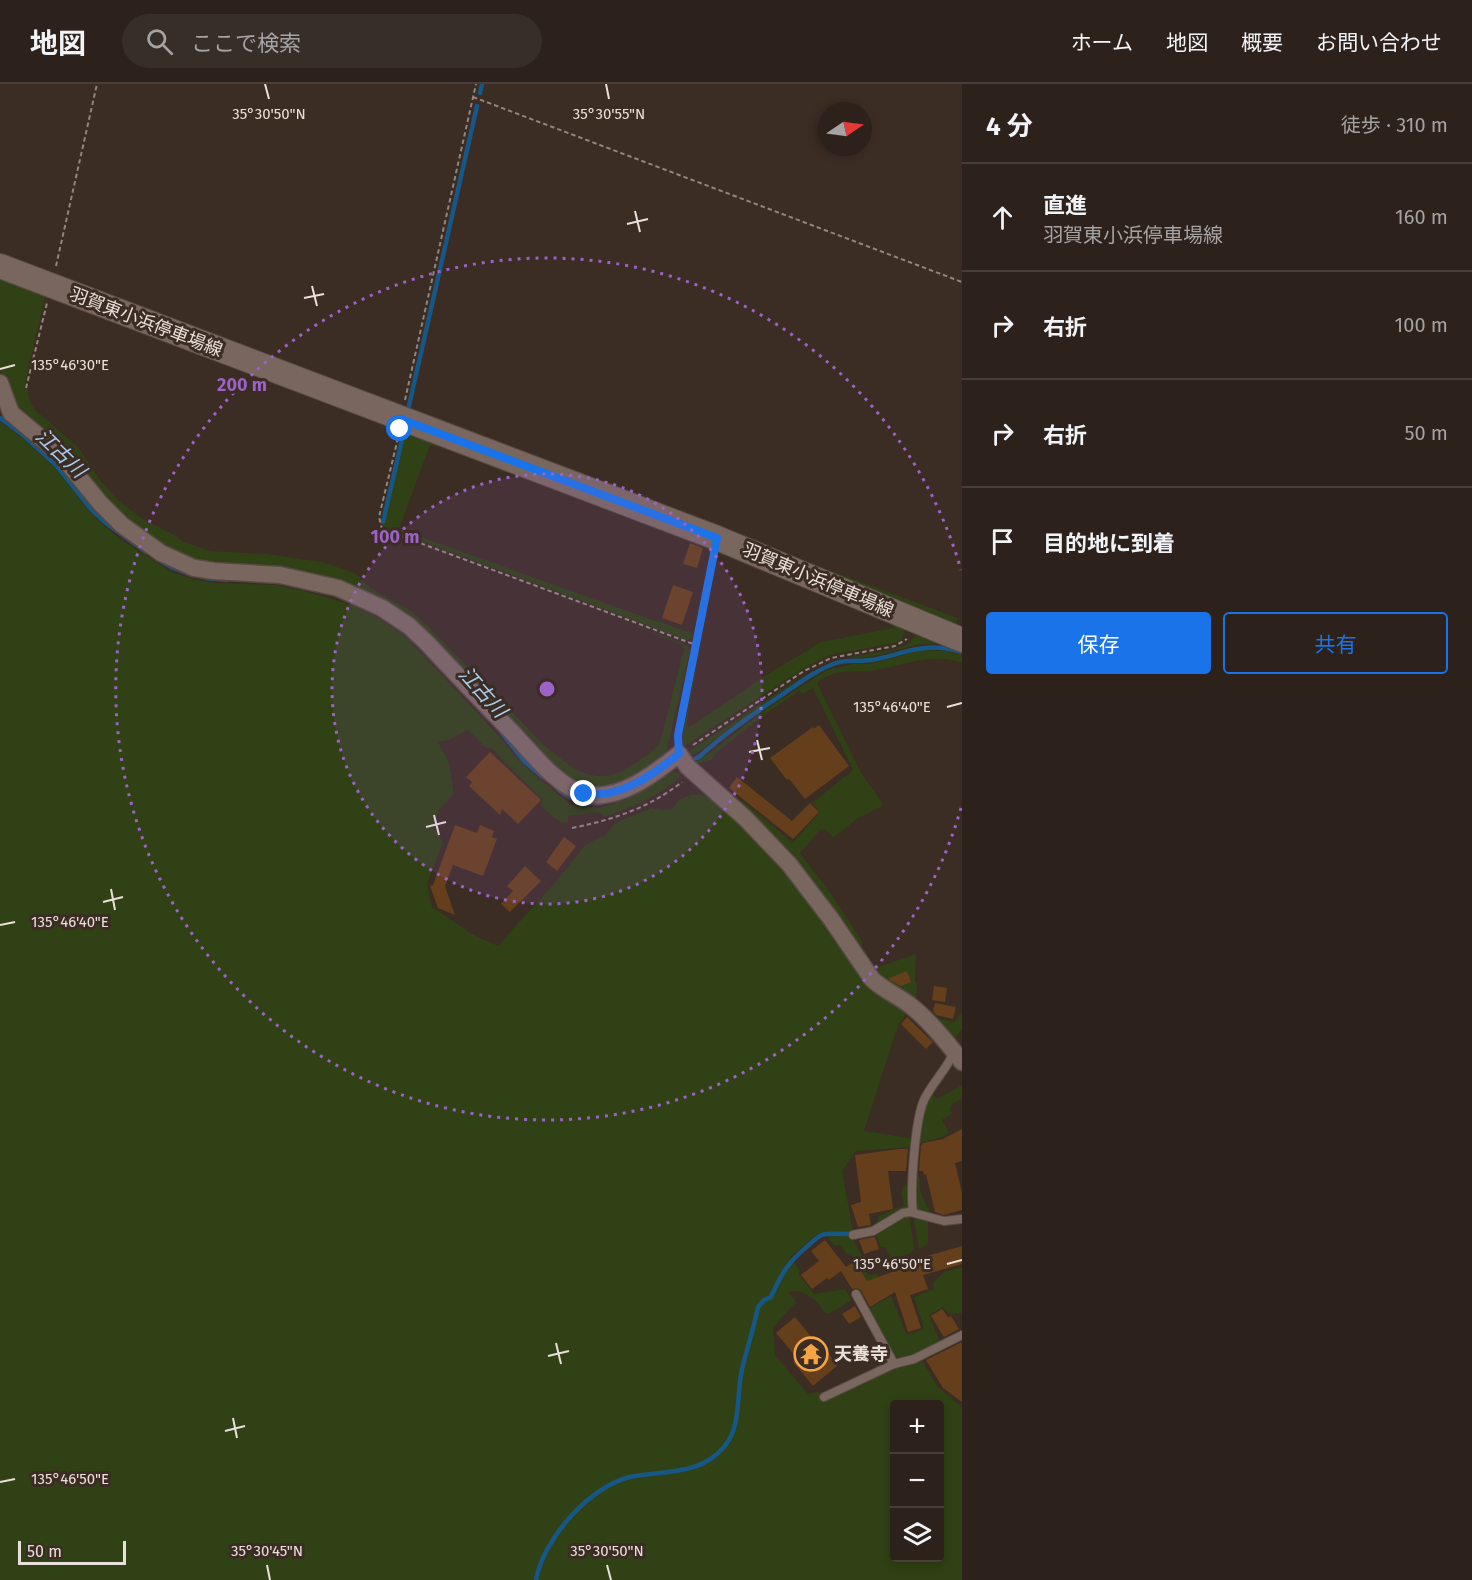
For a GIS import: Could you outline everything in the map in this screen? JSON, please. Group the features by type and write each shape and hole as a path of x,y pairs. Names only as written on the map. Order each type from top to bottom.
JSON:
{"main road":[{"name":"羽賀東小浜停車場線","path":"0,266 717,538 962,640"}],"street":[{"path":"0,383 11,413 60,454 100,502 137,536 161,553 194,568 298,578 338,588 382,608 421,637 535,757 572,788 584,794 596,795 624,789 661,768 686,764 745,818 789,864 878,986 912,1006 943,1037 958,1057"}],"lane":[{"path":"913,1212 915,1152 921,1107 939,1074 958,1057"},
{"path":"853,1235 873,1231 903,1213 913,1212 944,1221 962,1219"},
{"path":"856,1294 894,1364"},
{"path":"824,1396 894,1364 914,1359 962,1335"}],"path":[{"path":"26,388 97,84"},
{"path":"476,84 379,517 382,529 696,645"},
{"path":"473,97 962,282"},
{"path":"686,764 678,735 717,538"},
{"path":"572,828 602,822 667,794 686,764 804,672 831,658 905,642 918,622"}],"green space":[{"path":"0,274 44,290 45,297 24,388 28,390 34,409 78,447 101,481 120,502 143,519 182,541 210,551 267,554 322,562 355,573 369,587 410,610 544,745 566,763 587,774 598,776 621,771 658,745 684,649 682,645 619,620 685,644 690,650 665,758 608,790 574,785 383,605 214,569 139,534 9,402 0,371"},
{"path":"0,422 21,437 54,467 89,511 105,527 172,572 214,583 276,585 302,590 354,606 404,635 497,734 522,764 570,804 599,808 634,796 674,771 682,775 655,795 626,809 604,817 599,812 568,816 568,822 562,823 541,805 542,799 491,748 486,748 468,730 448,740 438,742 449,762 454,794 439,810 434,828 443,842 427,884 432,907 472,934 498,946 560,877 585,845 605,835 615,823 651,808 672,809 679,800 692,794 708,796 765,845 827,922 910,1009 898,1025 864,1131 915,1139 914,1147 856,1151 842,1171 853,1231 852,1237 866,1265 866,1272 870,1275 878,1274 883,1287 863,1297 852,1287 866,1278 851,1254 846,1253 840,1245 834,1246 824,1232 815,1236 790,1257 800,1270 799,1275 814,1294 845,1289 852,1300 826,1314 805,1294 788,1292 796,1302 773,1327 775,1355 808,1394 819,1392 824,1401 893,1368 922,1360 938,1387 962,1407 962,1580 0,1580"},
{"path":"406,429 443,447 430,445 399,529 689,631 693,634 692,638 687,640 383,527"},
{"path":"714,527 958,618 955,625"},
{"path":"720,547 726,547 895,617 904,622 906,628 901,640 830,655 803,669 683,747 683,734 700,646 687,721 688,728 763,677 821,642 893,628 894,624 891,620 717,552"},
{"path":"920,630 946,644 921,644 871,657 844,658 896,649 908,644"},
{"path":"922,650 946,651 962,655 962,663 929,659 875,670 839,672 817,683 861,773 884,805 858,818 833,838 825,829 820,830 800,853 832,895 863,943 861,948 875,968 916,954 916,1002 881,982 722,791 749,806 792,843 820,812 812,803 853,770 813,688 802,694 799,691 767,713 716,753 711,760 690,764 707,755 765,710 827,670 853,664 871,664"},
{"path":"806,674 697,753 689,756 688,752"},
{"path":"962,1011 962,1029 953,1041 935,1018 954,1022"},
{"path":"962,1085 962,1099 952,1104 950,1109 952,1114 942,1120 949,1133 943,1137 919,1143 924,1109 931,1093 937,1099"},
{"path":"909,1174 910,1208 898,1211 875,1226 879,1216 904,1205 902,1190"},
{"path":"916,1174 920,1178 921,1194 930,1213 915,1209"},
{"path":"909,1214 914,1248 911,1253 892,1261 885,1247 881,1247 875,1232"},
{"path":"913,1215 928,1220 928,1243 921,1249 919,1248"},
{"path":"962,1267 962,1313 949,1314 943,1307 929,1315 940,1342 912,1356 899,1359 893,1355 868,1309 891,1296 907,1335 924,1329 914,1297 934,1289 933,1283 944,1272"}],"building":[{"path":"690,543 703,548 697,568 683,564"},
{"path":"673,585 693,592 682,625 662,618"},
{"path":"819,725 849,766 805,799 770,758"},
{"path":"490,752 541,800 518,824 502,809 500,815 469,786 472,782 466,777"},
{"path":"737,777 792,821 810,803 819,812 793,839 729,788"},
{"path":"455,825 477,833 480,825 494,831 492,837 497,839 483,876 453,865 445,886 455,915 438,908 430,886 433,885"},
{"path":"564,837 576,846 557,871 546,862"},
{"path":"525,866 541,881 510,912 501,904 513,891 507,886"},
{"path":"907,971 911,982 901,986 889,978"},
{"path":"934,986 947,988 945,1002 932,1000"},
{"path":"935,1003 956,1007 953,1019 936,1015 933,1011"},
{"path":"907,1017 933,1042 926,1049 901,1024"},
{"path":"962,1129 962,1161 955,1163 962,1193 962,1210 944,1215 935,1212 926,1174 919,1171 921,1146 923,1143 943,1139"},
{"path":"908,1149 906,1171 888,1171 893,1209 869,1214 871,1225 858,1227 851,1205 861,1202 855,1155"},
{"path":"875,1237 879,1249 864,1254 859,1240"},
{"path":"825,1240 846,1267 855,1261 867,1281 915,1264 913,1260 962,1246 962,1264 923,1275 928,1289 910,1295 921,1328 908,1332 895,1292 870,1307 861,1290 852,1289 841,1271 812,1289 801,1275 819,1261 811,1251"},
{"path":"855,1306 861,1317 849,1324 842,1314"},
{"path":"942,1309 948,1317 951,1316 959,1329 944,1337 931,1316"},
{"name":"天養寺","path":"795,1317 817,1344 825,1348 837,1366 813,1386 793,1362 797,1358 776,1333"},
{"path":"962,1342 962,1402 943,1388 926,1360"}],"waterway":[{"path":"480,93 482,84"},
{"path":"408,410 477,106"},
{"name":"江古川","path":"0,418 56,465 91,509 107,524 146,552"},
{"path":"383,522 404,431"},
{"name":"江古川","path":"161,561 192,575"},
{"name":"江古川","path":"206,578 227,580"},
{"name":"江古川","path":"689,761 699,757 738,725 814,673 836,663 872,660 926,648 962,652"},
{"name":"江古川","path":"502,733 525,762 543,777"},
{"name":"江古川","path":"559,790 578,801 601,803"},
{"path":"536,1580 540,1564 558,1532 599,1491 630,1477 680,1470 704,1463 724,1447 734,1429 740,1379 758,1307 764,1300 771,1297 791,1262 817,1238 824,1234 854,1233"}],"place":[{"name":"天養寺","path":"811,1354"}],"route":[{"path":"400,429 401,419 717,538 678,735 679,754 661,768 624,789 596,795 584,794"}]}
